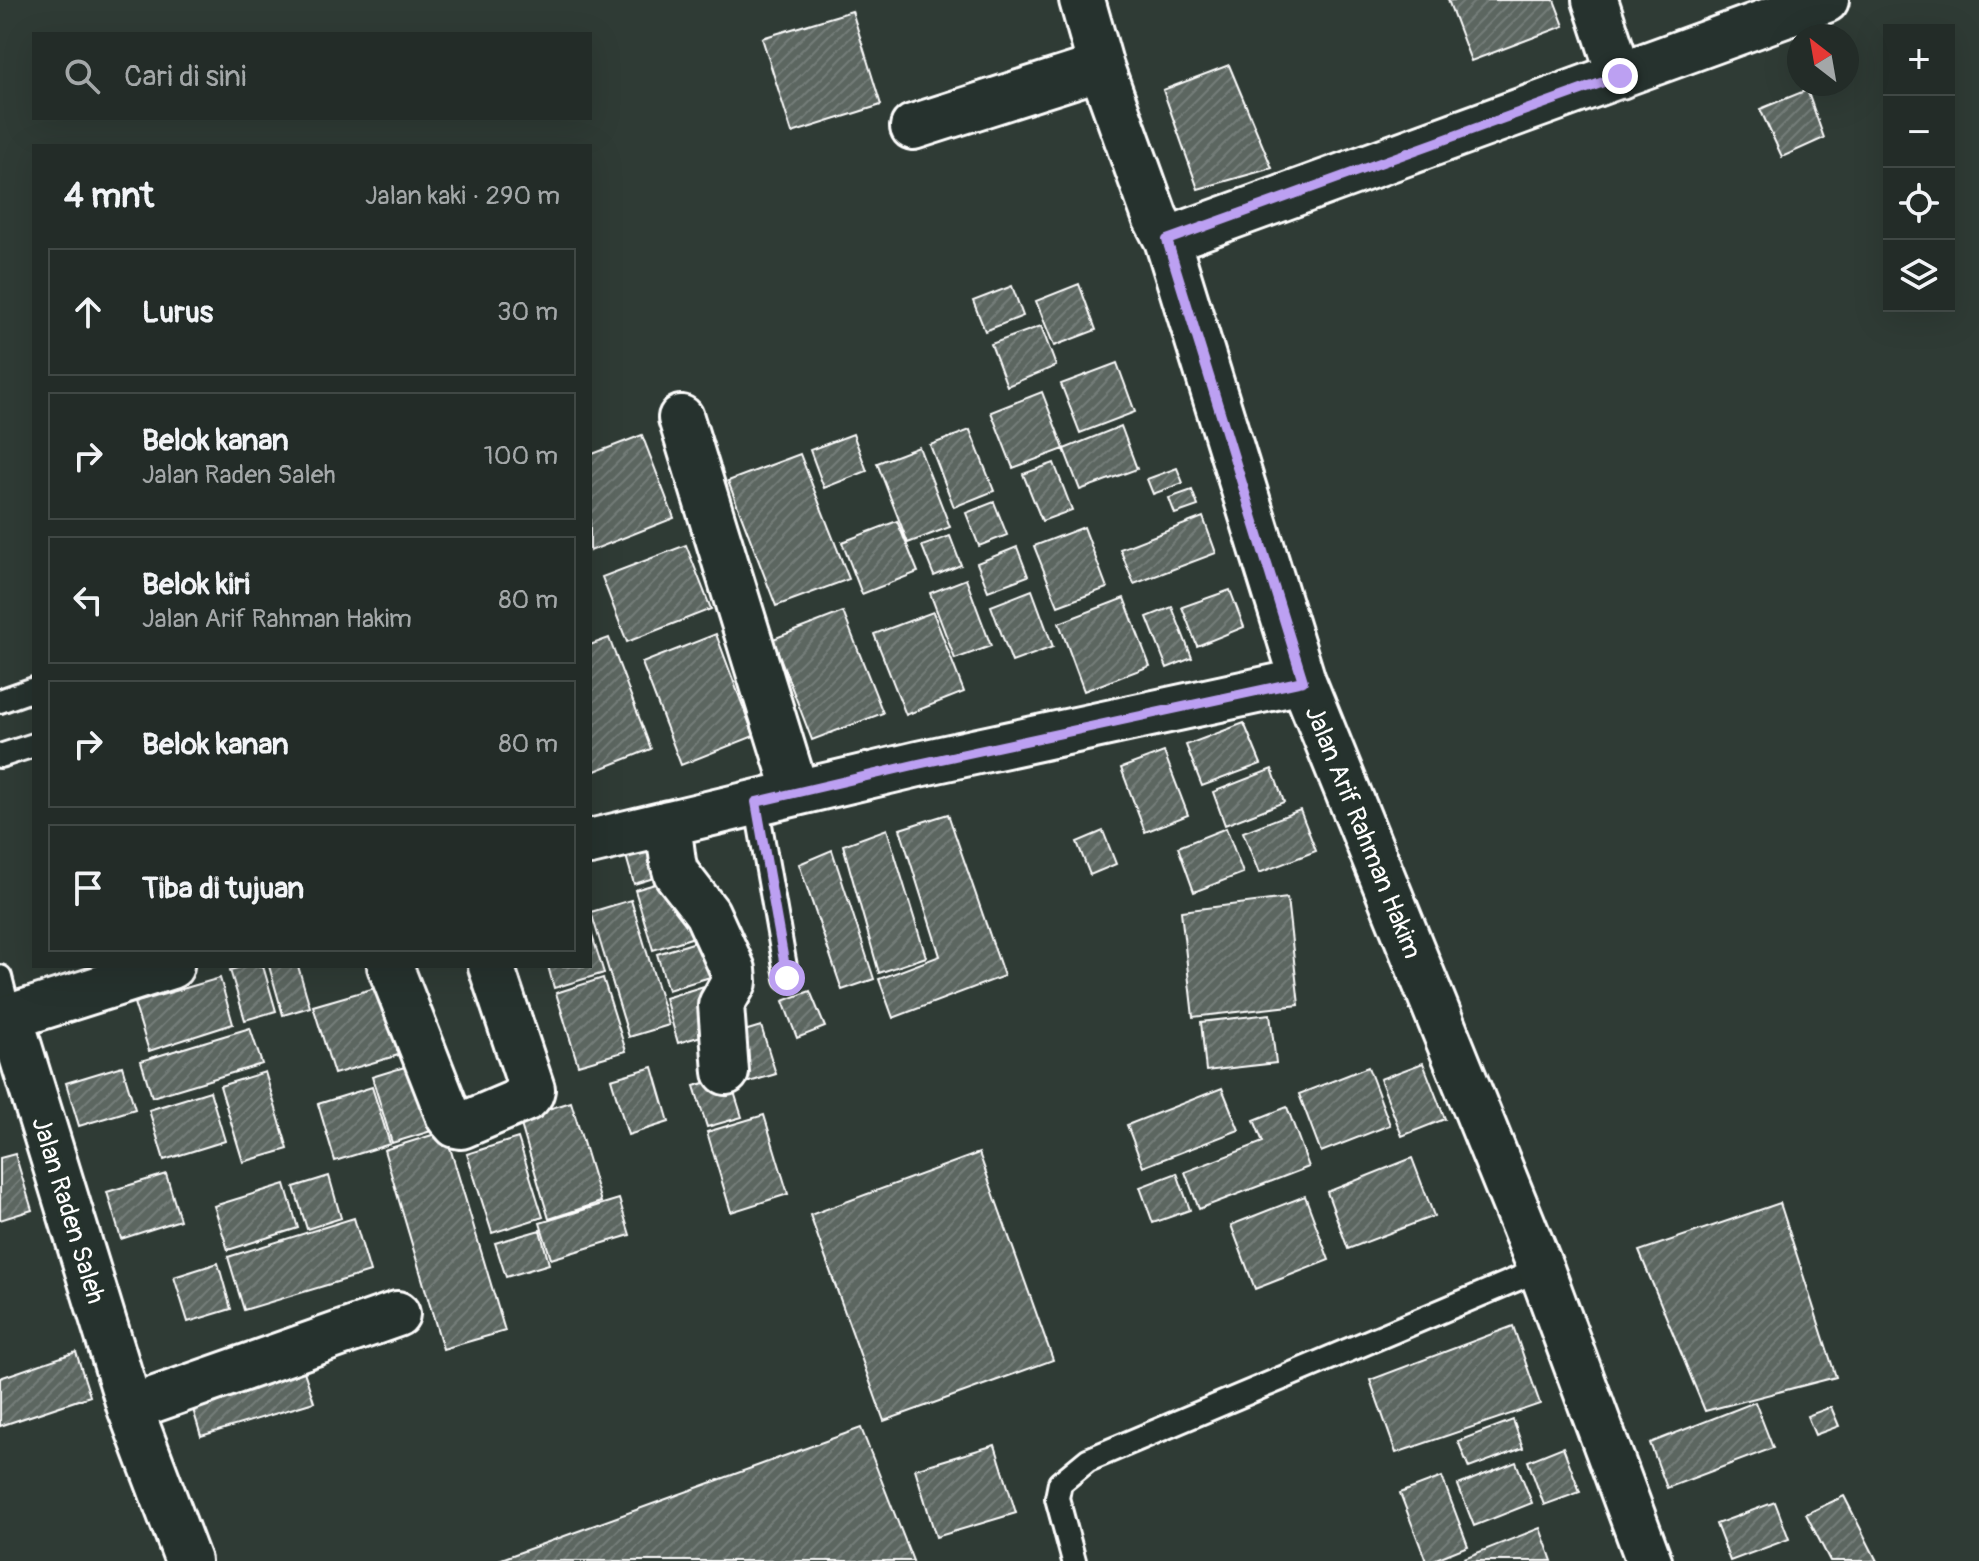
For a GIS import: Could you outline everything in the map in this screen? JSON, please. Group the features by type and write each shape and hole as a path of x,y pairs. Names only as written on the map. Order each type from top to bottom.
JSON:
{"street":[{"name":"Jalan Arif Rahman Hakim","path":"1082,0 1101,67 1155,217 1167,240 1303,681 1541,1269 1649,1561"},
{"path":"1595,0 1620,76"},
{"path":"1167,240 1620,76 1799,5"},
{"path":"913,127 1101,67"},
{"path":"681,418 776,797"},
{"path":"592,842 918,764 1303,681"},
{"path":"668,823 676,873 707,913 733,970 734,982 721,1005 726,1072"},
{"name":"Jalan Raden Saleh","path":"162,968 3,1005 130,1408 188,1561"},
{"path":"391,968 449,1117 461,1126 527,1098 532,1089 492,968"},
{"path":"130,1408 397,1314"}],"lane":[{"path":"0,701 32,690"},
{"path":"0,756 32,746"},
{"path":"776,797 787,978"},
{"path":"1074,1561 1057,1498 1060,1483 1088,1460 1541,1269"}],"building":[{"path":"1448,0 1554,0 1564,26 1471,61"},
{"path":"852,11 881,105 792,133 762,38"},
{"path":"1229,65 1272,168 1198,189 1163,90"},
{"path":"1792,96 1809,96 1824,138 1782,157 1760,109"},
{"path":"1079,284 1096,330 1054,346 1036,301"},
{"path":"1012,286 1023,316 985,331 973,301"},
{"path":"1041,326 1056,366 1007,386 991,344"},
{"path":"1117,363 1135,412 1080,433 1061,384"},
{"path":"1042,392 1064,449 1013,468 991,412"},
{"path":"1121,426 1137,469 1080,490 1064,449"},
{"path":"970,430 994,491 954,507 930,445"},
{"path":"853,434 867,471 824,488 810,450"},
{"path":"642,435 674,518 592,550 592,454"},
{"path":"919,447 950,527 908,543 877,463"},
{"path":"800,454 849,579 776,606 728,481"},
{"path":"1054,463 1072,510 1042,521 1023,474"},
{"path":"1177,468 1183,483 1153,494 1147,479"},
{"path":"1192,490 1198,506 1175,514 1169,498"},
{"path":"994,502 1007,535 979,546 966,513"},
{"path":"1203,517 1216,553 1134,584 1120,549"},
{"path":"897,521 918,572 862,594 842,542"},
{"path":"1084,527 1107,588 1058,606 1034,546"},
{"path":"950,536 961,565 934,576 922,546"},
{"path":"686,545 711,609 627,642 602,577"},
{"path":"1017,547 1028,576 988,591 977,563"},
{"path":"966,579 991,646 955,659 930,593"},
{"path":"1032,590 1053,647 1012,662 991,606"},
{"path":"1230,590 1244,627 1197,646 1182,607"},
{"path":"1124,598 1150,666 1084,691 1059,623"},
{"path":"1172,607 1192,658 1167,668 1147,617"},
{"path":"843,612 883,713 812,740 773,639"},
{"path":"933,612 964,692 906,715 874,634"},
{"path":"716,634 754,736 681,765 642,663"},
{"path":"609,638 651,749 592,772 592,644"},
{"path":"1244,723 1261,764 1202,786 1186,745"},
{"path":"1164,752 1188,815 1145,832 1121,768"},
{"path":"1272,769 1284,802 1225,825 1213,792"},
{"path":"1300,810 1316,851 1259,873 1243,832"},
{"path":"948,814 1004,976 893,1018 879,979 940,956 900,829"},
{"path":"1226,828 1243,873 1194,892 1178,847"},
{"path":"887,829 926,957 879,973 843,845"},
{"path":"1103,831 1116,864 1090,875 1077,842"},
{"path":"659,846 667,874 634,884 626,856"},
{"path":"832,850 874,979 842,990 799,864"},
{"path":"675,878 694,937 653,950 635,890"},
{"path":"1287,898 1299,1005 1193,1017 1181,911"},
{"path":"631,900 669,1025 629,1037 592,912"},
{"path":"592,935 604,973 554,988 549,968 592,968"},
{"path":"699,941 710,977 668,990 657,954"},
{"path":"264,968 276,1011 245,1020 230,970"},
{"path":"270,968 299,968 310,1007 283,1015"},
{"path":"220,978 233,1024 149,1051 134,1003"},
{"path":"603,978 626,1051 578,1065 556,993"},
{"path":"382,986 402,1054 334,1074 313,1006"},
{"path":"704,986 718,1031 678,1043 665,998"},
{"path":"810,991 825,1027 797,1038 783,1001"},
{"path":"1270,1014 1276,1063 1206,1071 1201,1022"},
{"path":"761,1026 776,1074 746,1083 731,1035"},
{"path":"250,1028 262,1064 152,1097 141,1061"},
{"path":"1423,1063 1445,1119 1402,1136 1380,1079"},
{"path":"411,1065 431,1131 392,1143 372,1077"},
{"path":"122,1066 135,1109 79,1126 66,1083"},
{"path":"653,1067 669,1122 628,1135 611,1079"},
{"path":"1368,1067 1390,1125 1321,1152 1299,1094"},
{"path":"265,1072 288,1149 243,1162 220,1086"},
{"path":"729,1076 742,1117 707,1127 694,1086"},
{"path":"372,1087 390,1144 335,1161 318,1104"},
{"path":"1222,1088 1239,1130 1143,1167 1127,1125"},
{"path":"210,1091 225,1141 164,1160 149,1110"},
{"path":"571,1102 601,1202 549,1219 519,1118"},
{"path":"1287,1107 1309,1167 1199,1209 1185,1172 1263,1142 1254,1120"},
{"path":"764,1115 788,1194 731,1212 707,1132"},
{"path":"445,1131 505,1331 443,1349 384,1150"},
{"path":"518,1138 543,1217 492,1233 467,1154"},
{"path":"979,1153 1053,1360 884,1421 810,1215"},
{"path":"15,1154 32,1210 0,1220 0,1158"},
{"path":"1412,1158 1434,1216 1348,1249 1327,1192"},
{"path":"1177,1173 1190,1210 1153,1223 1140,1187"},
{"path":"166,1174 180,1220 121,1239 107,1192"},
{"path":"329,1176 341,1218 307,1229 294,1187"},
{"path":"285,1184 298,1228 228,1250 214,1206"},
{"path":"1305,1196 1329,1260 1255,1289 1231,1225"},
{"path":"619,1199 630,1235 551,1259 540,1223"},
{"path":"1780,1203 1836,1377 1705,1411 1639,1251"},
{"path":"354,1218 370,1272 244,1310 228,1257"},
{"path":"540,1230 549,1264 506,1277 495,1243"},
{"path":"218,1263 231,1309 188,1322 174,1277"},
{"path":"1513,1326 1540,1404 1396,1453 1370,1380"},
{"path":"76,1352 90,1396 0,1426 0,1378"},
{"path":"301,1362 314,1402 201,1436 189,1396"},
{"path":"1755,1402 1773,1448 1667,1488 1650,1443"},
{"path":"1831,1407 1839,1426 1815,1435 1807,1416"},
{"path":"1513,1420 1523,1448 1469,1468 1458,1441"},
{"path":"861,1428 913,1561 496,1561"},
{"path":"995,1445 1016,1513 936,1537 915,1469"},
{"path":"1563,1447 1580,1492 1544,1505 1528,1461"},
{"path":"1516,1462 1532,1503 1474,1526 1458,1485"},
{"path":"1442,1477 1468,1546 1426,1561 1400,1493"},
{"path":"1844,1496 1877,1561 1830,1561 1806,1514"},
{"path":"1775,1502 1789,1539 1730,1561 1716,1524"},
{"path":"1540,1528 1552,1561 1465,1561 1464,1558"}],"route":[{"path":"787,978 756,802 1303,681 1167,240 1620,76"}]}
